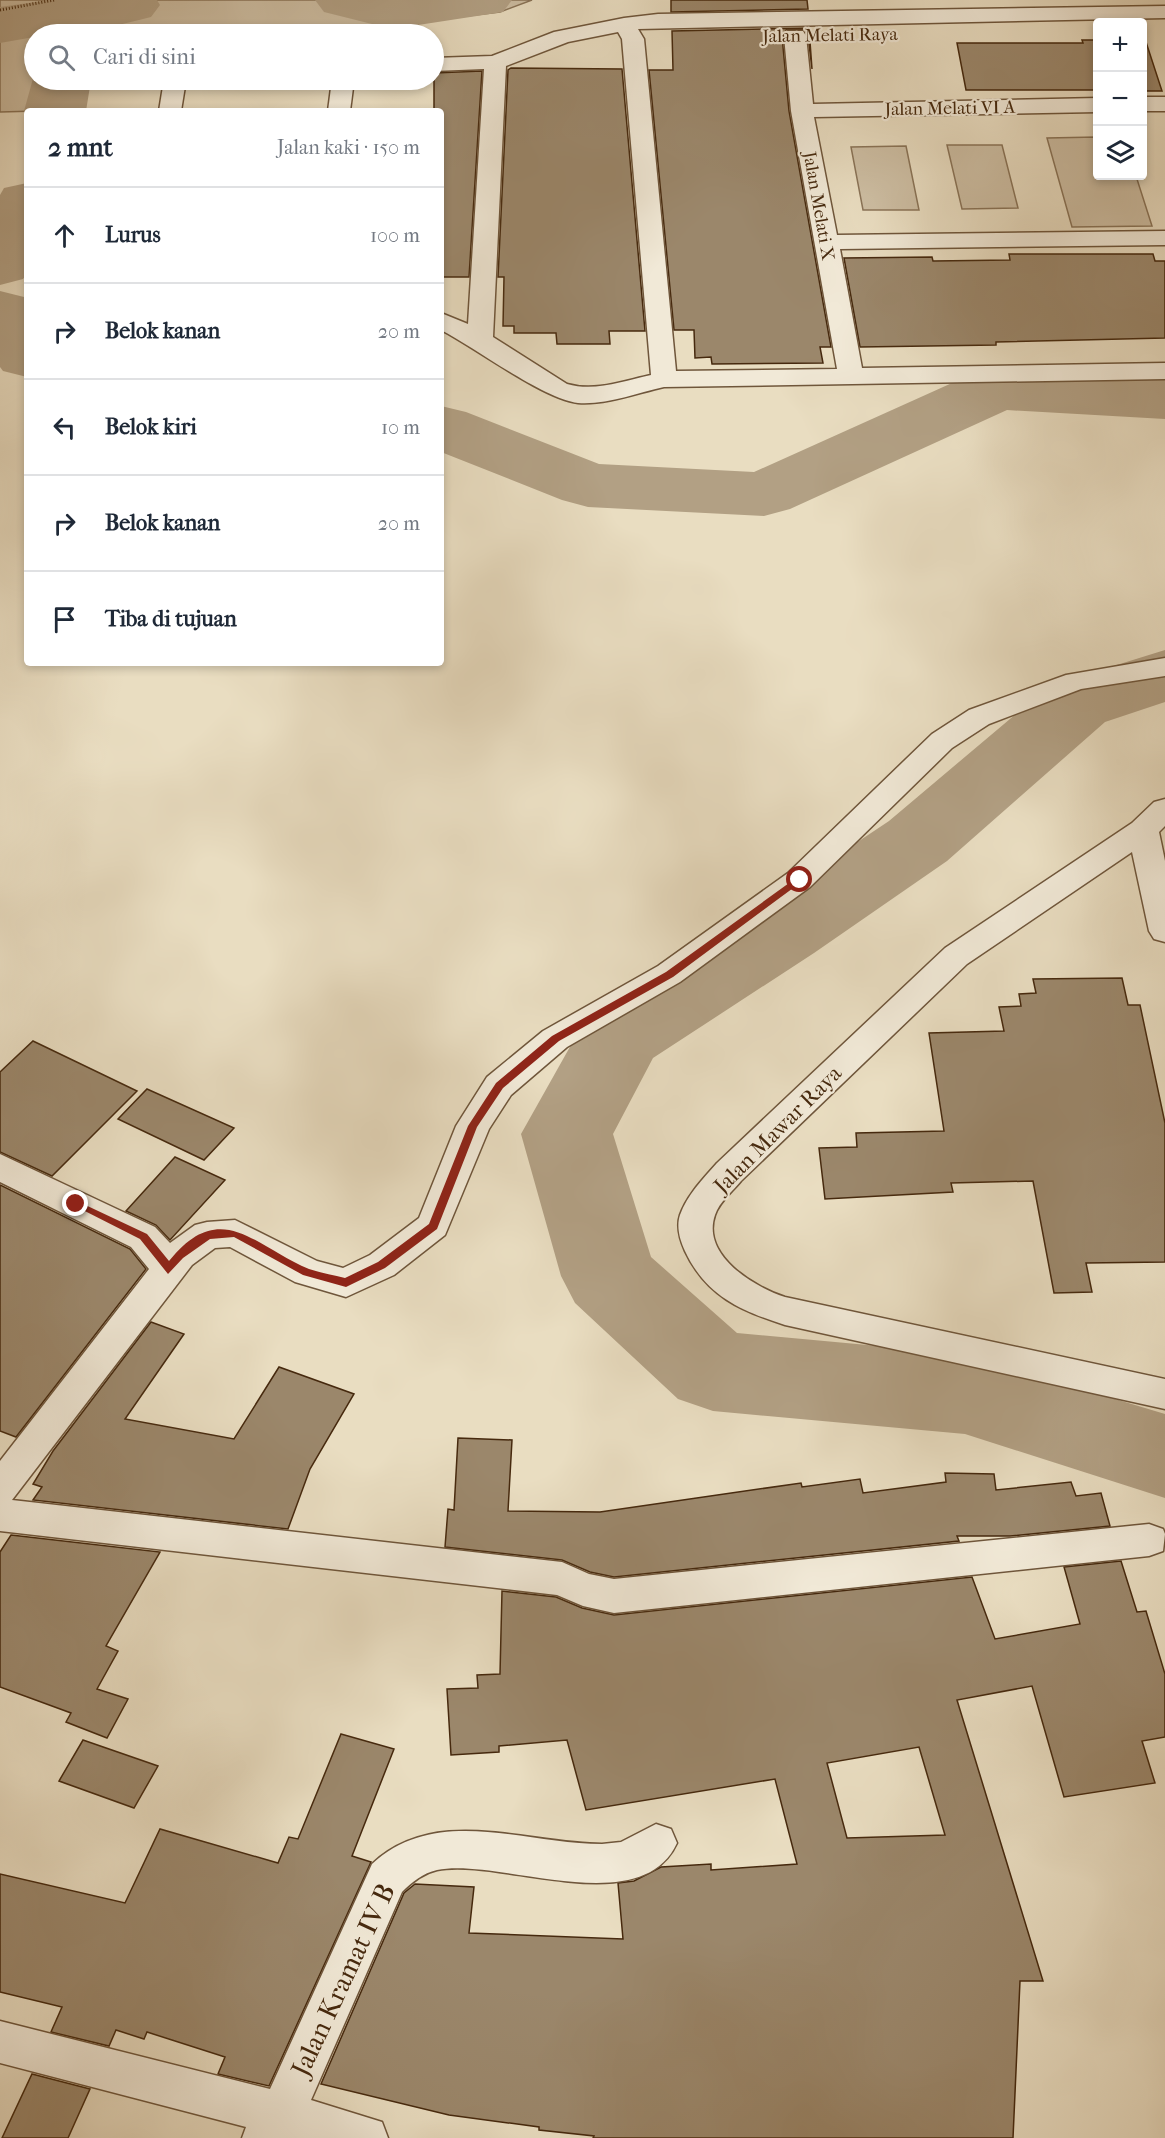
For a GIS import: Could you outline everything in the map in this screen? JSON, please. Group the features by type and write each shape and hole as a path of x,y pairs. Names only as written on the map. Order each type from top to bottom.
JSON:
{"street":[{"name":"Jalan Melati Raya","path":"628,31 658,20 865,8 1016,7 1163,20"},
{"name":"Jalan Melati Raya","path":"1147,29 1163,20"},
{"name":"Jalan Melati Raya","path":"444,64 495,62 562,37 628,31 795,36 1093,32"},
{"path":"628,31 664,379"},
{"name":"Jalan Melati X","path":"795,36 802,111 851,375"},
{"path":"480,340 495,62"},
{"path":"170,108 173,90"},
{"path":"339,108 342,90"},
{"path":"1147,104 1165,104"},
{"name":"Jalan Melati VI A","path":"802,111 1093,105"},
{"path":"825,242 1165,238"},
{"path":"444,322 480,340 558,389 578,395 603,394 664,379 1165,371"},
{"path":"2,1482 168,1269 180,1255 207,1235 235,1233 307,1272 346,1283 382,1265 433,1227 472,1126 499,1086 555,1039 669,974 800,880 942,741 979,717 1076,681 1165,667"},
{"path":"1154,819 1165,931"},
{"name":"Jalan Mawar Raya","path":"1154,819 956,956 729,1172 701,1206 696,1222 698,1240 711,1267 745,1296 785,1311 1165,1394"},
{"path":"0,1167 143,1237 156,1250 168,1269"},
{"path":"0,1515 562,1579 583,1589 614,1596 1149,1540"},
{"name":"Jalan Kramat IV B","path":"273,2126 387,1878 399,1866 443,1850 533,1860 586,1863 626,1861 656,1843"},
{"path":"0,2042 273,2126 366,2138"}],"path":[{"path":"0,10 54,0"}],"shaded area":[{"path":"0,0 532,0 500,12 401,24 24,24 24,90 74,90 42,108 0,112"},
{"path":"1093,137 1093,180 1137,180 1152,226 1072,227 1047,138"},
{"path":"947,145 1002,145 1018,208 962,209"},
{"path":"906,146 919,210 863,210 851,147"}],"building":[{"path":"671,0 807,0 808,9 671,12"},
{"path":"809,28 812,69 808,36 805,30 787,29 782,36 789,111 831,347 820,347 823,363 712,364 711,357 695,358 694,330 674,330 649,70 673,70 672,31"},
{"path":"1082,40 1093,40 1093,90 966,90 957,43 1083,43"},
{"path":"1147,45 1162,91 1147,91"},
{"path":"511,68 622,69 645,331 609,331 610,344 557,344 556,333 514,333 514,326 503,326 504,277 498,277 508,70"},
{"path":"482,71 469,277 444,277 444,108 434,108 434,90 444,90 444,73"},
{"path":"1009,254 1153,254 1155,261 1165,261 1165,338 996,342 996,345 860,347 844,258 932,257 933,261 1010,260"},
{"path":"1122,978 1128,1005 1140,1005 1165,1123 1165,1262 1086,1263 1092,1292 1054,1293 1033,1181 951,1183 953,1192 825,1199 819,1148 857,1147 856,1133 944,1131 929,1033 1004,1031 999,1007 1021,1006 1019,994 1036,993 1033,979"},
{"path":"33,1041 137,1091 52,1176 0,1152 0,1072"},
{"path":"147,1089 234,1128 204,1160 118,1119"},
{"path":"175,1157 225,1180 170,1240 156,1225 126,1211"},
{"path":"0,1185 130,1249 146,1269 16,1437 0,1431"},
{"path":"151,1322 184,1334 125,1419 234,1439 279,1367 354,1394 310,1469 288,1529 33,1500 42,1487 33,1484 53,1451"},
{"path":"458,1438 512,1440 508,1511 600,1512 801,1483 802,1487 860,1479 863,1493 946,1482 945,1473 994,1474 996,1490 1071,1482 1076,1496 1101,1493 1110,1526 1010,1536 957,1536 959,1541 614,1577 590,1572 562,1560 445,1547 448,1509 454,1510"},
{"path":"11,1535 160,1552 106,1646 118,1651 97,1689 128,1699 107,1738 66,1722 71,1713 0,1687 0,1552"},
{"path":"1121,1561 1137,1612 1146,1611 1165,1674 1165,1737 1142,1741 1155,1783 1064,1797 1032,1686 957,1700 1043,1981 1020,1981 1013,2138 593,2138 594,2136 539,2130 539,2127 449,2115 321,2084 404,1893 415,1884 474,1887 469,1933 623,1939 618,1883 634,1881 661,1867 711,1864 711,1870 797,1864 775,1779 586,1810 567,1740 499,1746 499,1752 451,1755 447,1689 478,1688 477,1675 500,1674 502,1591 556,1597 582,1608 614,1615 972,1577 995,1639 1080,1624 1064,1567","holes":["919,1747 945,1835 847,1838 827,1763"]},
{"path":"341,1734 394,1749 352,1856 371,1862 269,2086 218,2074 225,2057 147,2032 144,2039 116,2030 109,2046 51,2032 62,2007 0,1992 0,1874 125,1903 160,1829 278,1863 289,1837 298,1839"},
{"path":"83,1740 158,1766 134,1808 59,1781"},
{"path":"32,2074 90,2089 68,2138 2,2138"}],"waterway":[{"path":"344,0 392,12 483,0"},
{"path":"0,25 131,5"},
{"path":"56,108 59,90"},
{"path":"0,265 24,209"},
{"path":"0,311 24,351"},
{"path":"444,428 588,485 764,494 997,389 1165,398"},
{"path":"1165,675 1077,704 918,841 784,932 620,1036 567,1134 609,1276 713,1371 965,1394 1165,1456"}],"route":[{"path":"76,1204 143,1237 151,1243 168,1269 180,1255 207,1235 235,1233 307,1272 346,1283 382,1265 433,1227 472,1126 499,1086 555,1039 669,974 800,880"}]}
